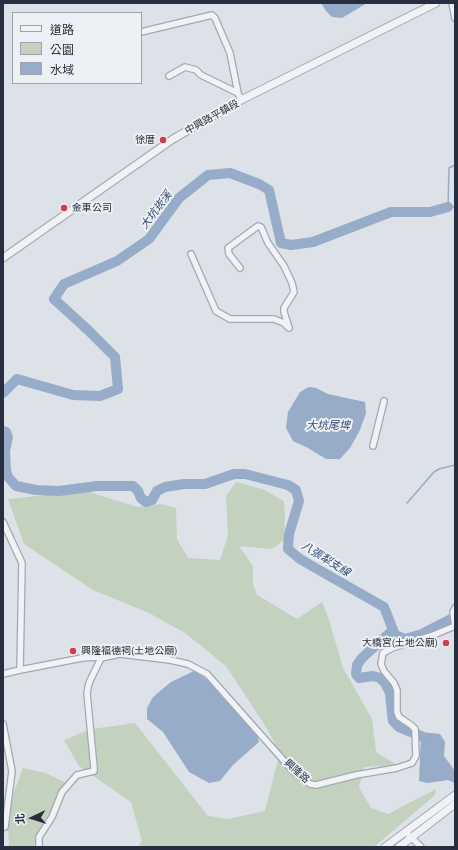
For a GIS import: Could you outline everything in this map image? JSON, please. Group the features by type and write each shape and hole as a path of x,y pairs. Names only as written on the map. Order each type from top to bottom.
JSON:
{"street":[{"name":"中興路平鎮段","path":"3,258 173,139 241,100 436,3"},
{"path":"452,3 455,18"},
{"path":"142,32 212,15 215,18 230,53 238,93 241,100"},
{"path":"170,76 185,67 196,70 205,77 238,93"},
{"path":"191,254 216,311 230,319 274,318 284,323 289,328 284,308 294,292 292,284 284,266 268,243 261,227 258,226 228,248 229,254 240,268"},
{"path":"373,446 384,401"},
{"path":"3,522 22,563 20,670"},
{"name":"興隆路","path":"3,674 82,658 101,658 120,654 170,660 188,664 207,674 293,771 310,784 316,785 412,763 416,756 415,729 399,717 397,712 397,690 394,683 384,671 382,664 383,654 392,648 455,626 454,610"},
{"path":"39,847 39,837 52,817 62,792 77,775 94,771 87,693 89,683 101,658"},
{"path":"3,724 12,771 5,827"},
{"path":"385,847 455,795"},
{"path":"399,847 455,804"},
{"path":"406,832 421,847"}],"green space":[{"path":"236,482 262,489 284,501 284,540 272,549 239,546 253,566 253,584 257,595 297,619 322,602 329,620 343,668 372,719 376,752 397,765 364,767 359,787 371,808 388,814 436,789 435,795 374,847 138,847 142,841 131,802 79,766 64,740 92,729 135,723 208,816 228,819 265,811 280,752 264,724 226,666 185,633 149,613 93,590 24,544 8,499 86,491 137,507 161,504 176,508 177,539 188,558 220,560 228,535 226,496"},
{"path":"23,768 45,773 69,784 33,847 8,847 7,811"}],"water":[{"path":"321,3 367,3 342,18 332,17"},
{"name":"大坑尾埤","path":"309,387 316,388 328,394 365,402 366,413 360,430 350,448 340,459 326,459 293,441 286,428 288,412 300,392"},
{"path":"196,670 255,727 259,742 233,765 220,781 209,783 189,772 163,732 147,719 147,708 153,697 171,682"},
{"path":"421,732 440,734 445,742 444,756 455,771 455,783 448,780 428,783 419,781"}],"waterway":[{"path":"455,165 449,168 448,207 455,207"},
{"name":"大坑崁溪","path":"3,393 17,379 73,395 100,396 118,389 115,357 54,299 64,284 117,261 149,239 179,198 208,175 230,173 259,184 269,190 281,243 291,245 313,242 391,212 430,212 448,207"},
{"name":"八張犁支線","path":"3,431 6,432 8,437 5,451 6,471 8,477 16,486 36,490 59,491 97,486 133,486 138,491 141,498 146,502 152,500 157,491 165,487 184,484 205,484 234,474 245,474 288,485 296,490 299,501 289,534 288,549 300,559 384,607 395,635 405,639 422,634 455,617"},
{"path":"407,503 434,472 439,469 455,465"},
{"name":"大坑崁溪","path":"393,630 362,658 357,665 356,674 359,678 373,676 380,678 385,683 390,693 393,721 399,727 421,736"}],"place":[{"name":"徐厝","path":"163,140"},
{"name":"金車公司","path":"64,208"},
{"name":"大橋宮(土地公廟)","path":"446,643"},
{"name":"興隆福德祠(土地公廟)","path":"73,651"}]}
